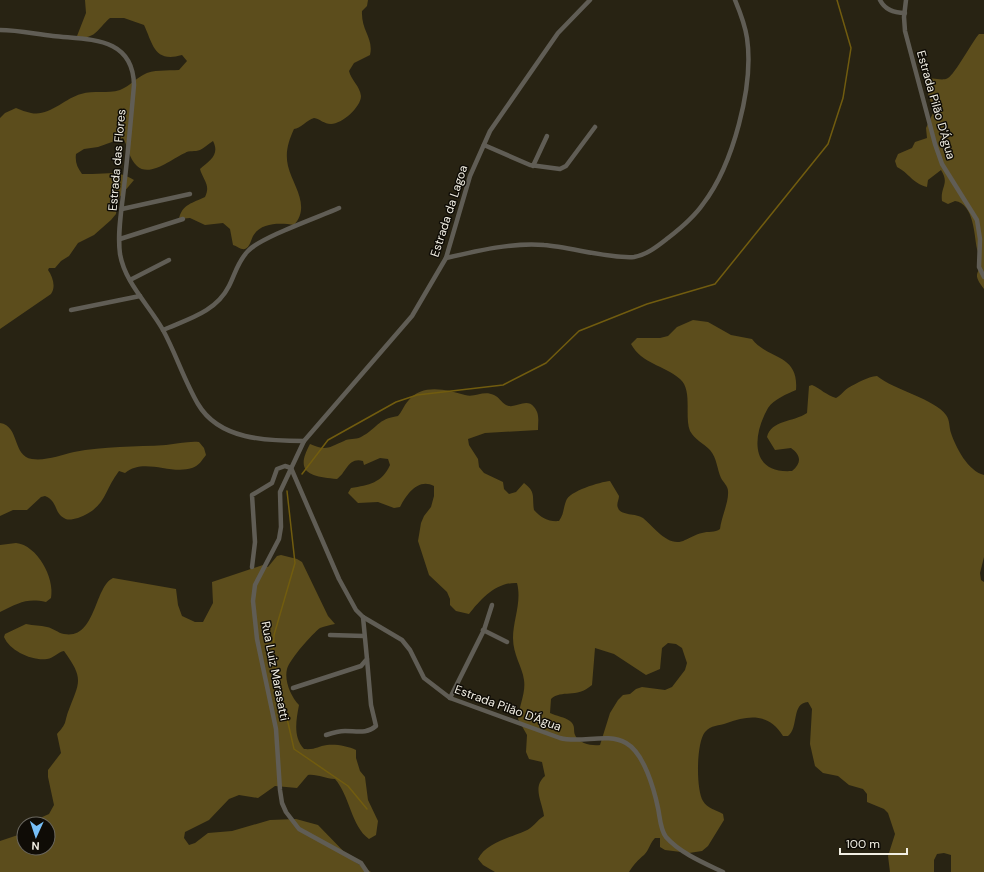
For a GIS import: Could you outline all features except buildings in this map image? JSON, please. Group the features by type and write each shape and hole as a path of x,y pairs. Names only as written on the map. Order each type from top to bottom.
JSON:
{"street":[{"name":"Estrada da Lagoa","path":"304,441 412,316 446,258 464,195 484,145 506,107 558,33 590,0"},
{"path":"446,258 513,245 532,244 635,257 657,246 691,218 712,191 738,131 746,91 748,54 747,37 736,0"},
{"path":"880,0 887,9 897,13 905,13"},
{"name":"Estrada Pilão D'Água","path":"906,0 905,30 935,144 942,164 977,220 980,239 979,267 984,277"},
{"name":"Estrada das Flores","path":"0,30 105,42 117,48 130,61 134,72 134,85 120,239 123,266 130,280 163,330 198,404 211,419 233,432 253,438 270,441 304,441"},
{"path":"484,145 533,166 563,169 595,127"},
{"path":"533,166 547,136"},
{"path":"122,209 190,194"},
{"path":"163,330 213,307 222,298 239,262 248,250 261,241 339,208"},
{"path":"120,239 183,219"},
{"path":"130,280 169,260"},
{"path":"72,310 140,296"},
{"name":"Rua Luiz Marasatti","path":"304,441 280,492 280,534 255,585 253,601 257,639 276,729 280,792 286,812 299,829 361,863 367,872"},
{"path":"252,567 255,542 252,495 272,482 277,469 285,466 291,468"},
{"name":"Estrada Pilão D'Água","path":"291,468 350,602 363,617 402,640 410,650 424,678 450,698 560,738 578,740 609,738 628,744 643,763 650,780 662,828 666,837 688,854 723,872"},
{"path":"450,698 483,630 492,605"},
{"path":"326,735 344,731 362,732 370,730 376,726 371,710 363,617"},
{"path":"483,630 507,642"},
{"path":"330,635 364,636"},
{"path":"293,688 357,668 367,659"}],"shaded area":[{"path":"85,0 368,0 367,6 362,11 362,18 369,39 371,49 370,55 354,63 349,71 360,92 360,100 354,110 340,121 329,124 314,118 299,128 294,129 289,143 287,157 290,173 301,203 299,218 294,225 272,224 261,228 253,236 249,245 245,249 233,245 230,229 223,223 205,225 190,218 179,219 180,214 185,207 205,197 207,193 207,186 200,169 215,154 215,146 213,141 200,150 187,152 161,166 148,170 142,169 134,163 123,138 98,147 84,149 76,154 77,164 82,174 109,173 122,175 134,180 118,199 116,214 111,220 94,235 78,243 69,256 61,261 55,268 49,268 48,270 54,285 51,294 0,329 0,118 5,113 16,108 29,113 44,112 51,110 69,99 81,94 120,90 147,73 179,70 187,61 182,55 173,57 160,54 153,45 144,25 124,18 110,18 96,33 88,37 77,36 86,13"},
{"path":"979,34 984,34 984,289 977,277 980,266 980,258 970,214 961,203 955,201 948,204 942,201 942,192 945,179 941,170 928,180 927,187 918,183 897,167 895,161 898,154 912,148 915,142 927,138 926,128 934,111 927,91 927,80 948,78 955,71"},
{"path":"693,320 708,322 731,335 752,339 766,351 788,363 793,369 796,378 796,390 781,397 768,408 759,430 757,441 758,451 762,460 768,466 778,470 792,471 799,462 797,453 791,448 775,450 767,437 769,431 778,424 807,413 809,386 812,385 836,398 846,389 855,384 877,376 893,386 924,399 941,409 947,417 950,431 959,452 973,469 984,475 984,557 980,573 981,580 984,582 984,872 951,872 951,855 944,853 937,854 934,860 934,872 890,872 888,856 895,834 888,813 884,809 867,802 867,794 863,789 849,785 838,776 823,773 815,766 810,744 812,709 808,702 803,703 799,707 793,727 788,736 783,736 771,723 758,718 743,718 735,720 712,727 705,732 700,746 698,766 699,787 703,801 712,809 723,814 724,820 708,846 702,851 689,853 665,850 660,847 660,838 655,838 646,853 636,862 629,872 495,872 483,865 478,859 486,849 492,845 528,830 544,816 538,790 541,780 545,776 542,762 529,759 526,752 527,735 518,719 523,695 524,680 513,644 513,631 518,604 517,583 509,583 496,588 484,597 469,614 456,611 450,605 450,599 447,592 429,575 418,541 421,523 431,507 434,496 434,486 423,484 418,486 406,497 400,507 394,508 378,502 358,503 348,493 351,488 364,486 383,476 390,465 388,459 380,458 364,465 363,461 354,461 337,479 320,477 308,472 305,468 304,462 305,454 310,444 327,448 346,440 361,437 367,434 386,419 398,416 405,404 414,395 421,392 435,389 469,396 486,393 496,396 504,404 509,406 524,403 531,404 537,412 538,430 485,433 468,439 469,445 478,459 479,467 484,473 503,482 504,489 509,494 516,492 524,483 528,486 533,495 534,510 542,517 552,521 559,521 563,514 568,497 592,485 610,481 619,496 617,505 620,511 640,516 667,539 679,542 704,532 716,531 720,529 728,489 721,478 716,460 712,453 694,437 690,431 688,425 687,396 684,384 674,374 641,356 631,344 637,338 660,338 668,336 677,327","holes":["668,643 676,644 682,648 687,663 685,670 672,687 665,690 642,687 636,689 630,694 623,695 610,713 600,745 590,745 579,740 575,735 574,726 570,721 566,718 550,713 551,699 555,696 580,692 592,685 595,648 614,654 646,675 660,669 662,648"]},
{"path":"0,423 11,429 21,453 32,459 48,458 74,452 97,449 166,445 187,442 199,442 204,448 206,455 197,466 184,470 140,466 132,468 125,473 119,471 99,504 87,514 78,518 69,520 61,516 52,501 45,496 41,497 27,510 13,510 0,516"},
{"path":"16,543 24,545 31,550 43,564 50,581 52,590 51,598 46,602 23,602 0,612 0,545"},
{"path":"281,555 297,559 302,562 328,616 335,624 320,628 316,631 297,653 287,669 287,684 293,698 299,705 296,723 298,739 304,749 334,745 346,746 356,750 356,758 360,771 365,777 368,800 378,821 376,835 369,839 358,827 344,794 335,779 308,775 297,788 275,786 258,798 239,795 229,799 209,820 185,832 184,838 189,845 195,843 208,833 232,831 270,820 296,819 318,825 352,860 371,872 0,872 0,841 16,836 16,856 56,856 56,816 44,816 49,814 54,805 48,770 61,753 57,734 65,723 78,681 75,669 64,651 47,659 28,657 11,647 4,637 5,634 26,624 42,626 64,634 75,634 89,621 102,591 107,583 113,578 176,589 178,605 182,616 195,622 203,622 213,603 212,582 263,565 268,567 277,556"}],"waterway":[{"path":"302,474 328,440 396,402 417,395 503,385 546,363 579,331 647,304 715,284 828,144 843,98 851,48 837,0"},
{"path":"287,491 295,563 274,635 273,657 294,749 348,786 367,809"}]}
